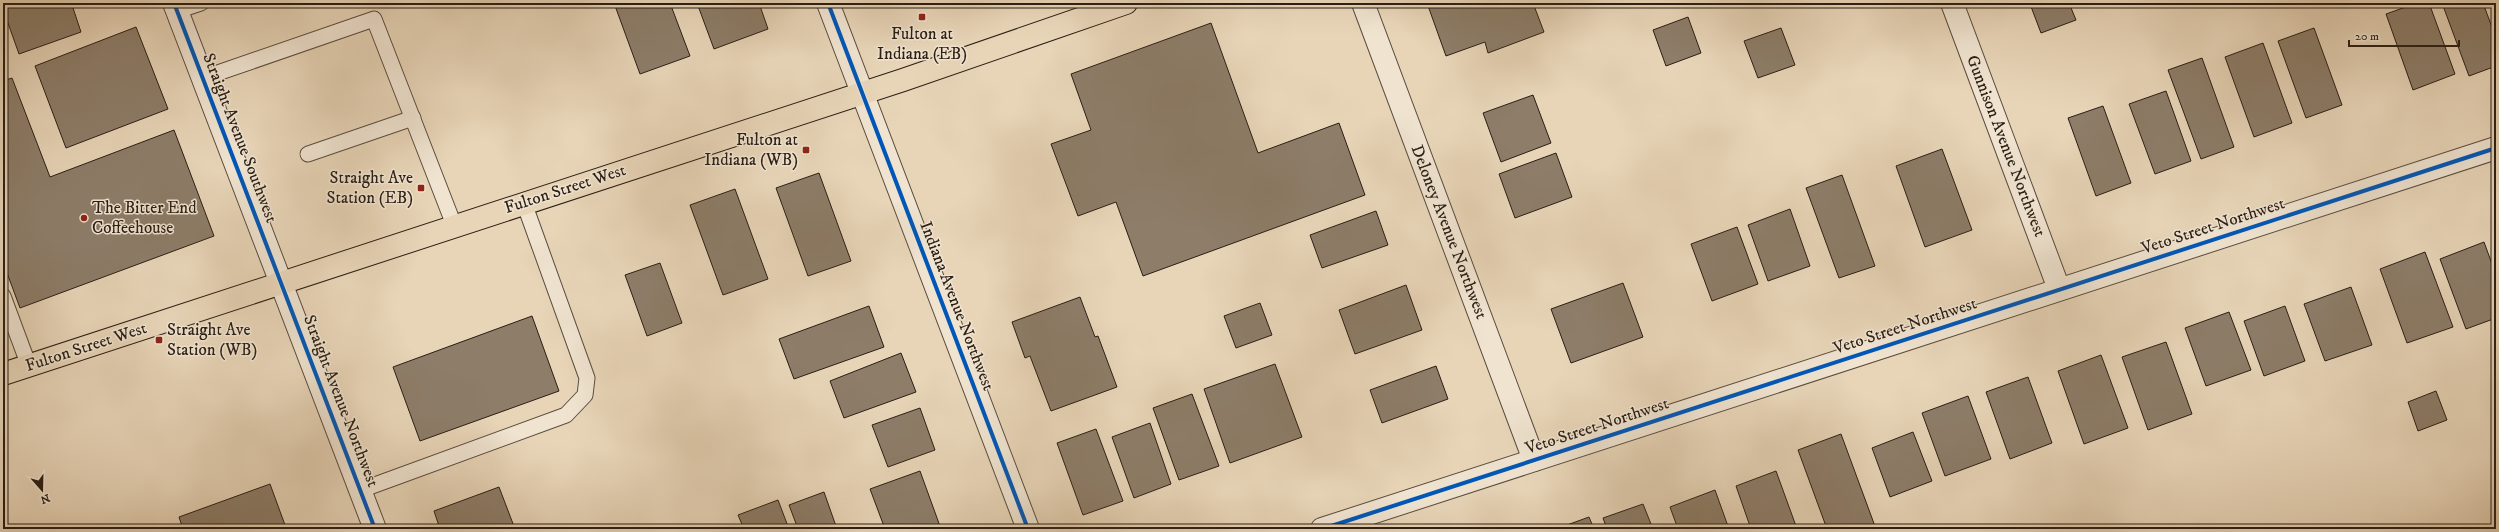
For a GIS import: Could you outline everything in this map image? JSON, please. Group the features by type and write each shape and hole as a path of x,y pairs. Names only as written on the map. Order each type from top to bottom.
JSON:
{"main road":[{"name":"Fulton Street West","path":"3,374 862,92 903,80 1126,3"}],"street":[{"name":"Indiana Avenue Northwest","path":"828,3 1028,529"},
{"name":"Deloney Avenue Northwest","path":"1363,3 1534,460"},
{"name":"Gunnison Avenue Northwest","path":"1953,3 2059,289"},
{"name":"Straight Avenue Southwest","path":"175,7 282,282"},
{"name":"Veto Street Northwest","path":"1322,529 2496,148"},
{"name":"Straight Avenue Northwest","path":"282,282 375,529"}],"lane":[{"path":"175,7 201,3"},
{"path":"202,78 374,19 454,226"},
{"path":"308,154 413,118"},
{"path":"360,490 566,415 585,395 587,378 524,203"},
{"path":"3,296 29,366"}],"building":[{"path":"3,3 88,3 73,8 81,32 19,54 3,9"},
{"path":"614,3 670,3 690,56 640,74"},
{"path":"697,3 759,3 768,29 714,49"},
{"path":"1427,3 1533,3 1544,32 1488,53 1485,42 1446,56"},
{"path":"2069,3 2076,20 2041,33 2030,4"},
{"path":"2417,3 2429,3 2455,74 2413,90 2386,14"},
{"path":"2442,3 2483,3 2496,38 2496,66 2469,76"},
{"path":"1688,17 1701,53 1666,66 1653,30"},
{"path":"1211,23 1258,153 1339,123 1365,195 1143,276 1116,202 1078,216 1051,144 1091,130 1071,74"},
{"path":"136,27 168,109 66,148 35,66"},
{"path":"1781,28 1795,65 1758,78 1744,41"},
{"path":"2314,28 2342,105 2306,118 2278,41"},
{"path":"2263,43 2292,123 2254,137 2225,57"},
{"path":"2202,58 2234,147 2201,159 2168,70"},
{"path":"12,78 50,177 174,130 214,236 20,308 3,262 3,81"},
{"path":"2166,91 2191,161 2155,174 2129,104"},
{"path":"1533,95 1551,143 1501,162 1483,113"},
{"path":"2103,106 2131,183 2096,196 2068,118"},
{"path":"1942,149 1972,230 1925,247 1896,166"},
{"path":"1556,153 1572,197 1515,218 1499,174"},
{"path":"819,173 851,261 808,276 776,188"},
{"path":"1842,175 1875,266 1839,278 1806,188"},
{"path":"735,189 768,279 723,295 690,205"},
{"path":"1790,209 1810,266 1768,281 1748,225"},
{"path":"1376,211 1388,245 1322,268 1310,235"},
{"path":"1737,227 1758,284 1712,301 1691,244"},
{"path":"2484,242 2496,275 2496,318 2466,329 2440,259"},
{"path":"2425,252 2453,327 2407,343 2380,269"},
{"path":"660,263 682,323 647,336 625,275"},
{"path":"1623,283 1643,337 1571,363 1551,309"},
{"path":"1406,285 1422,330 1355,354 1339,310"},
{"path":"2351,287 2372,345 2325,361 2304,304"},
{"path":"1080,297 1095,337 1098,336 1117,387 1051,411 1030,356 1025,358 1012,322"},
{"path":"1260,303 1272,335 1236,348 1224,316"},
{"path":"869,306 884,347 794,379 779,339"},
{"path":"2285,306 2305,361 2264,376 2244,321"},
{"path":"2229,312 2251,370 2206,386 2185,328"},
{"path":"532,316 559,391 420,441 393,367"},
{"path":"2166,342 2192,414 2148,430 2122,357"},
{"path":"901,353 916,392 844,418 830,381"},
{"path":"2101,355 2128,428 2084,444 2058,371"},
{"path":"1275,364 1302,437 1230,463 1204,389"},
{"path":"1436,366 1448,399 1382,423 1370,390"},
{"path":"2028,377 2052,443 2010,459 1986,392"},
{"path":"2436,391 2447,420 2418,431 2408,402"},
{"path":"1192,394 1219,466 1179,480 1153,408"},
{"path":"1968,396 1991,459 1945,476 1922,413"},
{"path":"920,408 935,450 888,467 872,425"},
{"path":"1150,423 1171,484 1134,498 1112,437"},
{"path":"1096,429 1123,501 1083,515 1057,443"},
{"path":"1913,432 1932,481 1890,497 1872,448"},
{"path":"1841,434 1876,529 1827,529 1798,450"},
{"path":"920,471 941,529 885,529 870,489"},
{"path":"1776,471 1796,526 1788,529 1751,529 1736,486"},
{"path":"270,484 285,525 274,529 183,529 179,517"},
{"path":"499,487 515,529 440,529 434,511"},
{"path":"1715,490 1729,529 1678,529 1670,507"},
{"path":"824,492 837,529 798,529 789,505"},
{"path":"778,500 789,529 744,529 738,515"},
{"path":"1643,504 1653,529 1607,529 1603,518"},
{"path":"1589,517 1594,529 1556,529"}],"cycle path":[{"path":"174,3 375,529"},
{"path":"828,3 1028,529"},
{"path":"1322,529 2496,148"}],"place":[{"name":"Fulton at Indiana (EB)","path":"922,17"},
{"name":"Fulton at Indiana (WB)","path":"806,150"},
{"name":"Straight Ave Station (EB)","path":"421,188"},
{"name":"The Bitter End Coffeehouse","path":"84,218"},
{"name":"Straight Ave Station (WB)","path":"159,340"}]}
